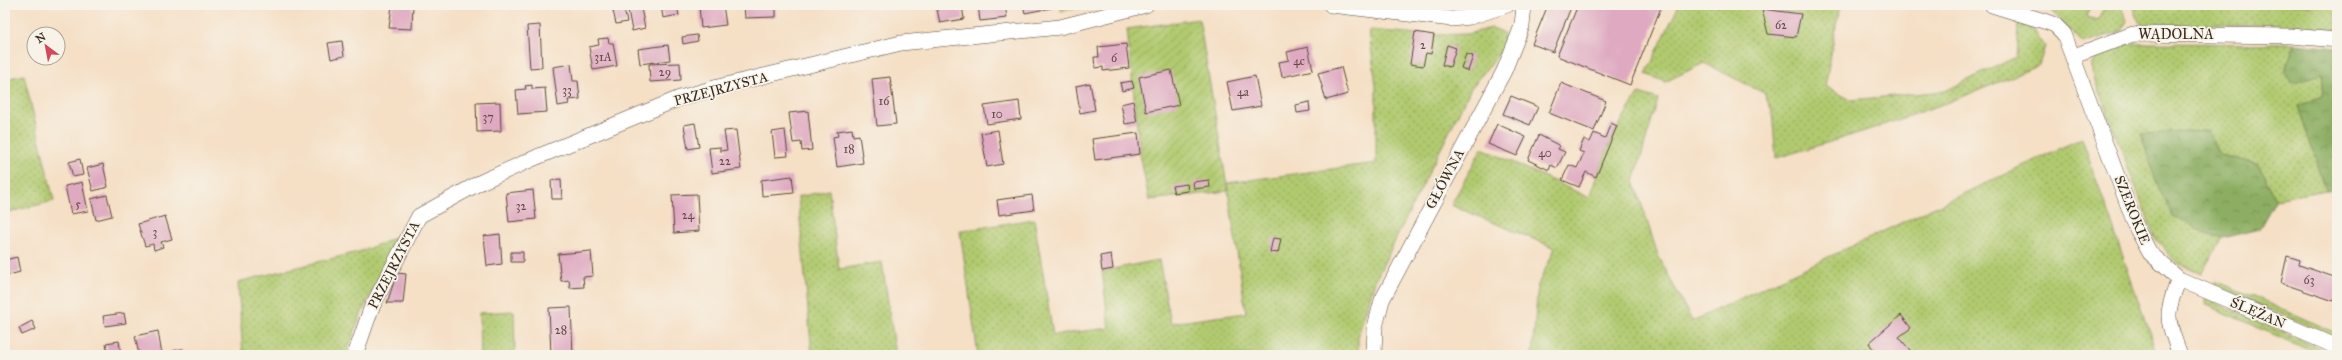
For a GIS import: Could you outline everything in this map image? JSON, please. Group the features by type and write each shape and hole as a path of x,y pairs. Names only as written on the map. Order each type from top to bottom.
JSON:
{"street":[{"name":"PRZEJRZYSTA","path":"355,355 371,310 419,216 481,182 537,157 680,98 718,86 901,43 1060,27 1146,5"},
{"path":"1331,5 1452,19 1470,18 1507,5"},
{"name":"GŁÓWNA","path":"1374,355 1375,327 1382,300 1504,71 1522,26 1524,5"},
{"path":"1992,5 2055,25 2064,34 2074,56"},
{"name":"WĄDOLNA","path":"2074,56 2133,34 2291,36 2337,40"},
{"name":"SZEROKIE","path":"2074,56 2137,229 2150,253 2179,279"},
{"path":"2179,279 2168,311 2168,322 2180,355"},
{"name":"ŚLĘŻAN","path":"2179,279 2337,347"}],"green space":[{"path":"1061,5 1096,5 1061,11"},
{"path":"1679,5 1840,5 1825,86 1851,100 1945,91 2016,57 2018,24 2032,28 2045,46 2039,65 2007,79 1909,116 1776,158 1772,112 1764,93 1704,63 1665,82 1646,74"},
{"path":"2048,5 2091,5 2087,17 2097,20 2104,8 2118,6 2124,11 2127,21 2121,31 2084,43 2065,25"},
{"path":"2133,5 2337,5 2337,30 2270,25 2210,25 2146,29 2139,22"},
{"path":"1199,19 1228,191 1149,200 1140,154 1127,29"},
{"path":"1492,28 1503,32 1504,48 1471,88 1375,281 1358,336 1358,355 978,355 960,231 1034,219 1053,335 1109,328 1102,271 1159,260 1171,323 1246,313 1227,183 1376,163 1376,86 1369,30 1434,35 1467,34"},
{"path":"2136,43 2295,44 2284,72 2321,74 2323,97 2298,106 2326,190 2276,199 2258,164 2220,155 2208,131 2205,233 2222,238 2201,274 2177,263 2155,238 2092,73 2092,63 2096,60 2093,56 2121,46"},
{"path":"2295,44 2337,48 2337,190 2326,190 2298,106 2323,97 2321,74 2292,83 2284,72"},
{"path":"24,75 54,201 5,213 5,79"},
{"path":"1639,93 1658,99 1634,181 1658,255 1692,321 2082,138 2157,355 1532,355 1538,285 1555,248 1451,205 1482,148 1590,198 1610,143 1623,118"},
{"path":"2208,131 2220,155 2258,164 2276,199 2259,229 2222,238 2205,233 2173,216 2157,185 2141,134"},
{"path":"829,190 839,269 882,262 896,355 812,355 798,197"},
{"path":"400,236 362,312 346,355 243,355 238,282 362,251"},
{"path":"2216,281 2337,333 2337,338 2212,285"},
{"path":"2206,299 2335,355 2321,355 2206,305"},
{"path":"514,311 515,355 480,355 479,313"}],"building":[{"path":"392,5 413,5 412,29 389,28"},
{"path":"623,5 627,22 616,24 612,6"},
{"path":"661,5 677,6 679,15 663,18"},
{"path":"699,5 723,5 726,25 701,28"},
{"path":"744,5 776,5 776,17 745,18"},
{"path":"936,5 962,5 964,19 940,23"},
{"path":"978,5 1005,5 1007,18 980,21"},
{"path":"1023,5 1056,5 1056,7 1025,13"},
{"path":"1548,5 1572,5 1553,52 1532,44"},
{"path":"1578,5 1662,5 1630,85 1557,56"},
{"path":"641,8 645,28 632,31 628,10"},
{"path":"1762,9 1801,14 1796,37 1768,34"},
{"path":"540,25 542,67 530,68 527,26"},
{"path":"1415,32 1434,35 1431,54 1426,53 1423,66 1410,64"},
{"path":"697,35 698,41 683,44 682,37"},
{"path":"608,38 609,43 613,43 617,66 593,70 589,47 599,45 598,39"},
{"path":"342,41 344,56 331,59 328,43"},
{"path":"1126,44 1129,68 1103,71 1103,67 1095,68 1094,57 1099,57 1098,47"},
{"path":"668,45 670,60 640,64 638,49"},
{"path":"1447,45 1456,48 1450,67 1442,65"},
{"path":"1308,47 1313,70 1282,77 1279,62 1289,60 1287,52"},
{"path":"1466,54 1473,56 1468,71 1461,68"},
{"path":"680,63 681,80 650,82 649,64"},
{"path":"571,64 573,81 578,81 580,99 568,100 569,104 558,106 553,67"},
{"path":"1341,67 1348,94 1326,100 1318,73"},
{"path":"1171,70 1179,105 1146,112 1139,77"},
{"path":"1255,76 1261,106 1233,111 1227,82"},
{"path":"890,77 896,124 877,126 872,79"},
{"path":"1132,81 1134,88 1122,91 1120,83"},
{"path":"1090,83 1095,110 1080,113 1076,86"},
{"path":"1561,83 1606,101 1594,131 1549,113"},
{"path":"532,85 532,89 545,88 547,112 518,114 516,90 526,89 525,86"},
{"path":"1511,96 1538,107 1530,125 1503,114"},
{"path":"1019,101 1021,119 987,124 984,106"},
{"path":"1133,101 1137,122 1125,124 1121,104"},
{"path":"500,102 501,131 477,132 476,103"},
{"path":"1309,102 1310,111 1297,113 1296,105"},
{"path":"808,111 812,150 802,151 801,142 793,143 789,113"},
{"path":"695,123 699,147 688,149 684,125"},
{"path":"1611,123 1617,126 1596,177 1586,172 1579,187 1562,180 1569,165 1577,168 1584,153 1579,151 1584,139 1590,142 1594,133 1605,138"},
{"path":"1497,124 1526,137 1517,156 1488,144"},
{"path":"852,129 853,136 859,135 863,163 837,167 833,137 838,136 837,131"},
{"path":"736,130 741,169 712,173 709,148 720,147 720,151 727,150 724,131"},
{"path":"785,130 788,156 775,157 772,132"},
{"path":"998,130 1003,164 987,167 981,133"},
{"path":"1138,133 1140,154 1095,160 1092,139"},
{"path":"1539,135 1560,146 1558,149 1565,152 1557,168 1551,165 1549,170 1528,160"},
{"path":"80,159 83,175 73,177 69,162"},
{"path":"103,164 108,187 93,191 87,168"},
{"path":"792,176 794,193 762,196 761,180"},
{"path":"561,179 562,199 552,199 551,180"},
{"path":"1209,180 1210,187 1194,189 1193,182"},
{"path":"82,182 88,211 71,214 65,186"},
{"path":"1187,184 1188,191 1174,193 1172,186"},
{"path":"533,190 536,219 509,222 506,193"},
{"path":"697,194 699,231 674,233 672,195"},
{"path":"107,195 112,216 96,220 91,199"},
{"path":"1032,195 1034,210 999,215 997,200"},
{"path":"165,216 172,239 161,242 163,247 154,250 153,244 145,246 138,224"},
{"path":"500,234 502,264 487,266 484,236"},
{"path":"1273,238 1281,239 1278,253 1270,252"},
{"path":"591,251 593,276 583,277 584,287 570,288 569,280 561,281 558,254"},
{"path":"511,252 523,252 523,262 511,262"},
{"path":"1111,254 1113,269 1102,271 1100,256"},
{"path":"2287,256 2300,260 2299,265 2337,278 2337,292 2334,301 2281,283"},
{"path":"17,257 20,272 5,276 5,260"},
{"path":"397,273 406,274 403,303 387,303"},
{"path":"571,307 573,355 551,355 549,308"},
{"path":"124,313 126,323 105,326 103,316"},
{"path":"1901,315 1911,328 1899,337 1914,355 1877,355 1869,343"},
{"path":"32,321 36,329 22,335 19,328"},
{"path":"158,331 162,355 139,355 135,336"},
{"path":"119,341 121,355 108,355 106,343"},
{"path":"183,349 184,355 173,355 172,351"}]}
